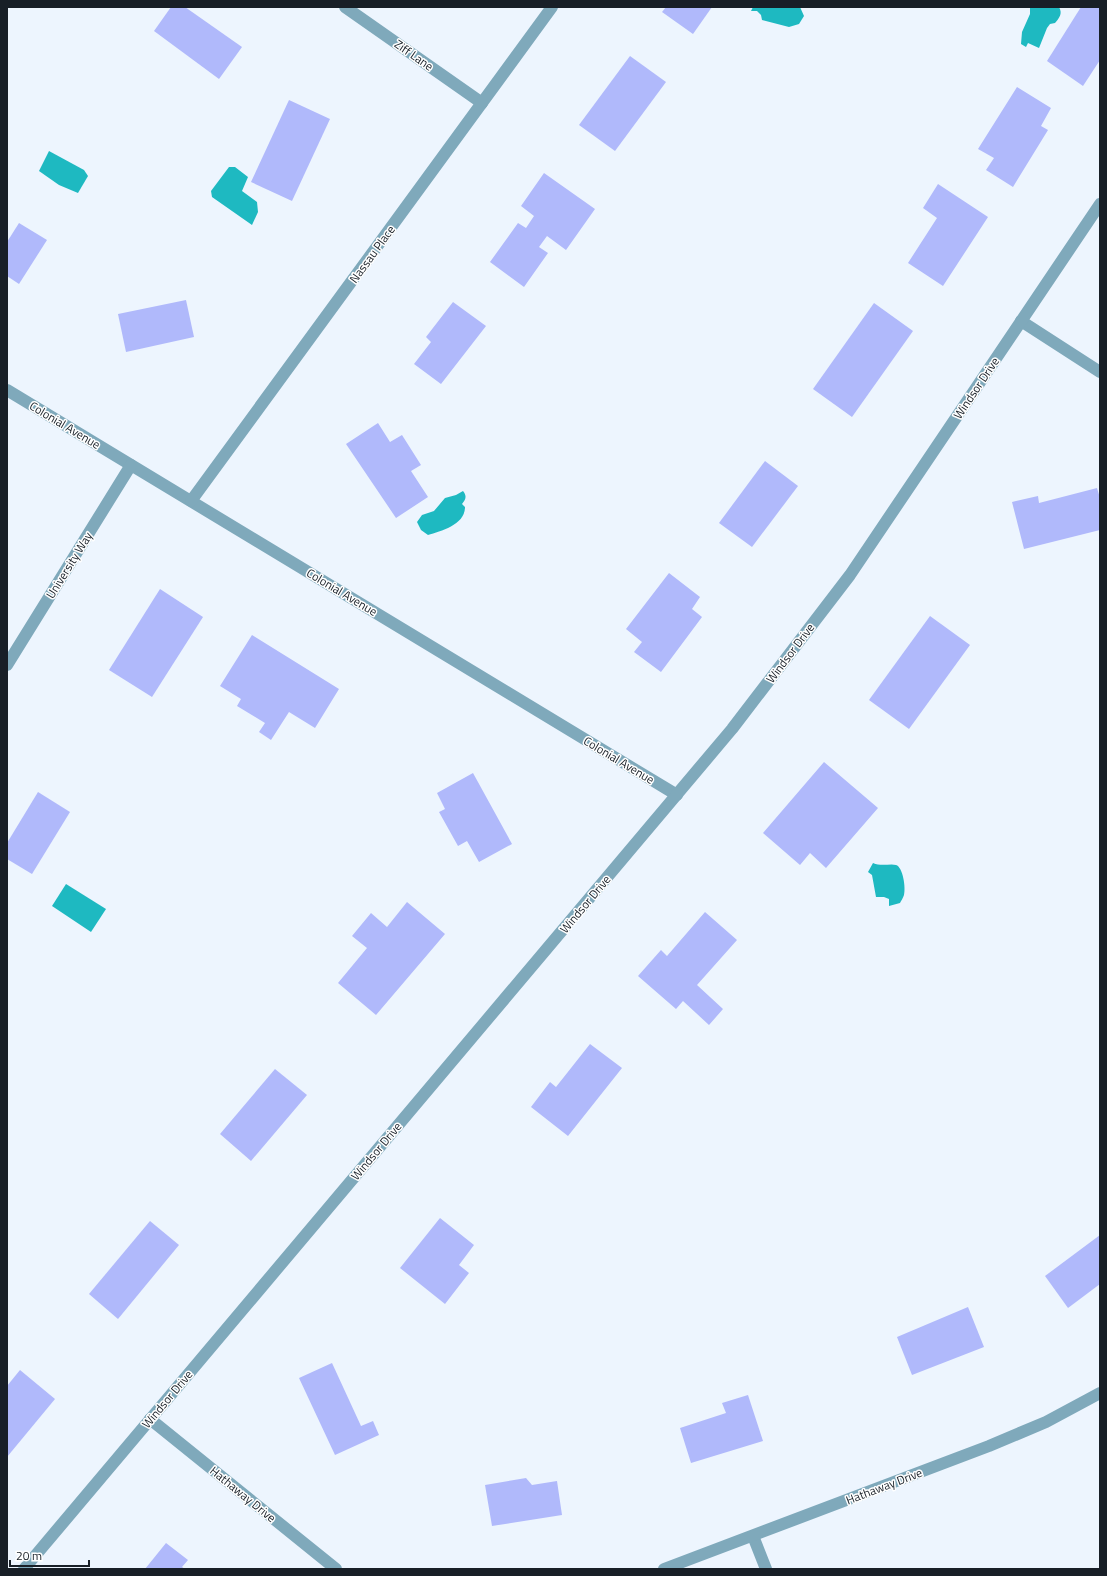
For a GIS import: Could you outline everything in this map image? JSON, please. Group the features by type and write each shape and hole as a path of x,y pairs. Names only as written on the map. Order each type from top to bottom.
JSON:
{"street":[{"name":"Ziff Lane","path":"345,7 482,104"},
{"name":"Nassau Place","path":"191,501 552,7"},
{"name":"Windsor Drive","path":"24,1569 732,730 850,575 1100,204"},
{"path":"1021,321 1100,372"},
{"name":"Colonial Avenue","path":"7,390 677,794"},
{"name":"University Way","path":"7,665 131,465"},
{"name":"Hathaway Drive","path":"664,1569 989,1446 1046,1422 1100,1393"},
{"name":"Hathaway Drive","path":"150,1419 336,1569"},
{"path":"753,1536 766,1569"}],"water":[{"path":"753,7 800,7 804,16 799,24 789,27 762,20 761,15 757,11 751,11"},
{"path":"1030,7 1059,7 1060,9 1061,14 1059,18 1055,23 1050,24 1047,28 1039,48 1028,43 1026,47 1021,44 1022,32 1030,14"},
{"path":"49,151 84,170 88,176 78,193 59,185 39,171"},
{"path":"229,167 235,167 248,177 242,191 257,202 258,212 252,225 212,197 211,191"},
{"path":"463,491 465,494 465,499 462,504 465,507 464,513 457,523 428,535 421,530 417,522 422,515 434,511 445,498"},
{"path":"873,863 880,865 891,864 898,867 903,878 905,888 904,895 900,903 889,906 889,899 884,897 876,897 872,875 868,872"},
{"path":"66,884 106,909 91,932 52,906"}],"building":[{"path":"171,7 185,7 242,47 219,79 154,31"},
{"path":"666,7 712,7 693,34 662,12"},
{"path":"1081,7 1100,7 1100,60 1083,86 1047,61"},
{"path":"630,56 666,82 615,151 579,125"},
{"path":"1017,87 1051,108 1041,126 1048,130 1013,187 986,170 994,158 978,149"},
{"path":"289,100 330,119 292,201 251,182"},
{"path":"544,173 595,209 566,250 547,236 539,247 548,253 524,287 490,262 518,223 526,228 534,216 521,206"},
{"path":"938,184 988,217 943,286 908,263 937,218 923,208"},
{"path":"19,223 47,240 19,284 7,276 7,242"},
{"path":"186,300 194,337 126,352 118,314"},
{"path":"453,302 486,326 441,384 414,364 431,342 426,337"},
{"path":"874,303 913,331 852,417 813,389"},
{"path":"378,423 390,442 402,435 421,465 411,471 428,497 396,518 346,444"},
{"path":"765,461 798,486 752,547 719,523"},
{"path":"1097,488 1100,498 1100,530 1024,549 1012,502 1038,496 1039,503"},
{"path":"669,573 700,597 692,609 702,617 661,672 634,652 642,642 626,629"},
{"path":"160,589 203,617 152,697 109,670"},
{"path":"930,616 970,645 909,729 869,700"},
{"path":"252,635 339,689 315,728 289,712 271,740 259,732 265,723 237,706 241,699 220,686"},
{"path":"824,762 878,808 826,868 810,853 800,865 763,833"},
{"path":"473,773 512,844 479,862 467,841 458,846 439,812 445,809 437,793"},
{"path":"38,792 70,812 32,874 7,859 7,843"},
{"path":"407,902 445,934 376,1015 338,983 367,948 352,936 371,913 387,927"},
{"path":"705,912 737,940 697,985 723,1009 709,1025 683,1001 676,1009 638,976 661,950 667,956"},
{"path":"590,1044 622,1068 568,1136 531,1107 550,1082 556,1087"},
{"path":"275,1069 307,1095 251,1161 220,1134"},
{"path":"440,1218 474,1245 459,1265 469,1273 445,1304 400,1268"},
{"path":"150,1221 179,1245 118,1319 89,1294"},
{"path":"1100,1235 1100,1284 1068,1308 1045,1276"},
{"path":"968,1307 984,1347 912,1375 897,1337"},
{"path":"332,1363 361,1426 373,1421 379,1435 335,1455 299,1378"},
{"path":"20,1370 55,1399 7,1457 7,1386"},
{"path":"748,1395 763,1441 691,1463 680,1428 726,1413 722,1403"},
{"path":"526,1478 532,1485 557,1481 562,1515 492,1526 485,1485"},
{"path":"166,1543 188,1560 182,1567 185,1569 145,1569"}]}
